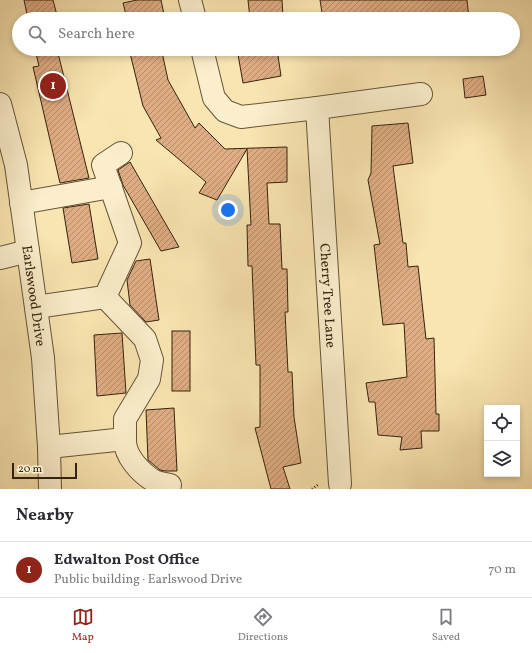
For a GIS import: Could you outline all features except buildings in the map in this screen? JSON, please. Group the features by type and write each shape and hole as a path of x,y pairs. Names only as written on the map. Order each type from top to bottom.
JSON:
{"street":[{"path":"190,0 193,12"},
{"path":"204,56 214,98 225,111 242,117 421,94"},
{"name":"Earlswood Drive","path":"0,104 16,165 43,358 49,447 50,489"},
{"name":"Cherry Tree Lane","path":"317,108 340,484"},
{"path":"105,297 130,243 103,165 121,153"},
{"path":"21,203 111,186"},
{"path":"0,258 28,251"},
{"path":"36,307 105,297"},
{"path":"105,297 145,340 152,360 149,379 125,419 125,445 135,465 155,481 170,485"},
{"path":"49,447 125,439"}],"place":[{"name":"Edwalton Post Office","path":"53,86"}]}
